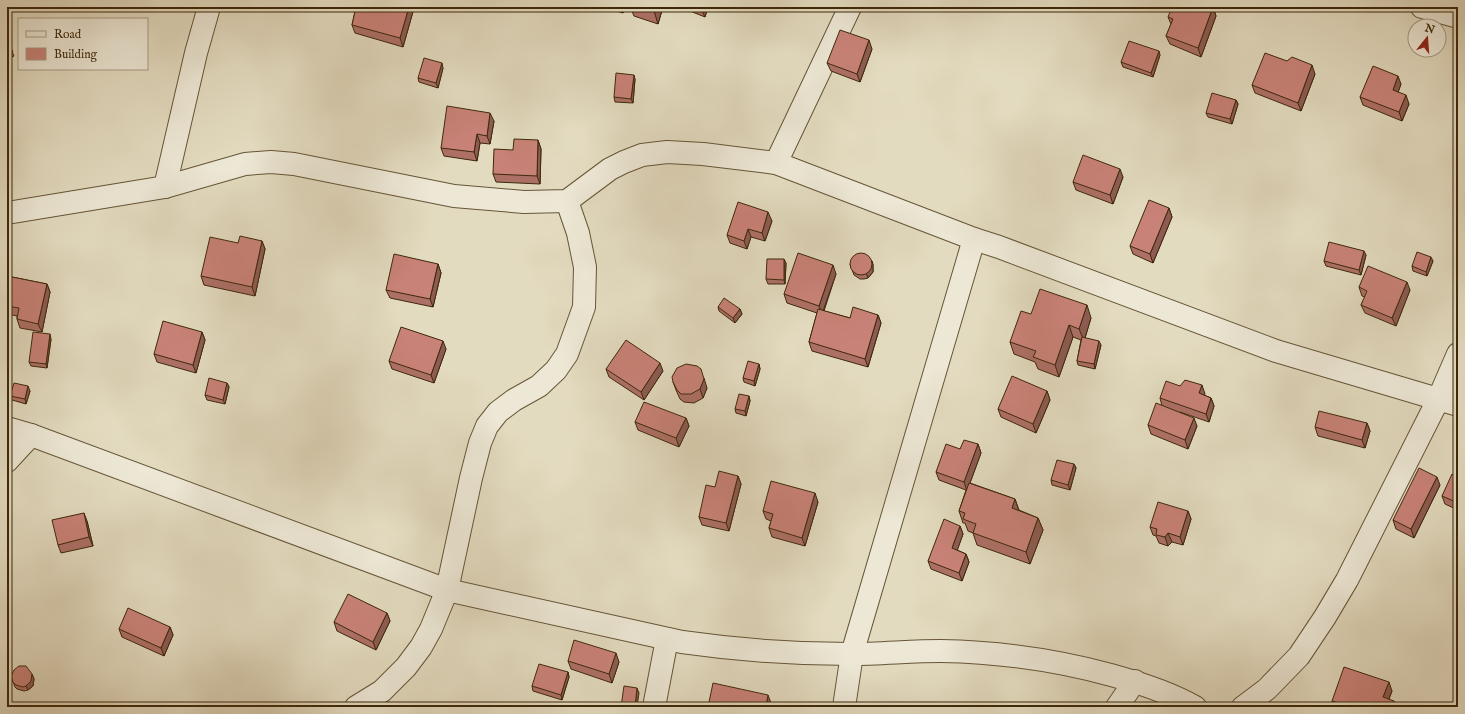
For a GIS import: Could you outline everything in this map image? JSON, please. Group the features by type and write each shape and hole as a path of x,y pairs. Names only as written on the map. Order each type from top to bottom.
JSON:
{"street":[{"path":"165,187 196,53 209,7"},
{"path":"776,163 850,7"},
{"path":"1422,7 1458,17"},
{"path":"7,213 165,187 244,164 271,162 294,164 454,196 524,202 567,202 610,170 624,162 642,155 667,152 703,154 776,163 974,239 1276,351 1448,403"},
{"path":"356,707 382,691 406,667 421,647 431,629 447,590 471,478 480,443 487,426 498,412 514,400 538,386 556,370 567,354 584,307 585,268 578,233 567,202"},
{"path":"844,707 852,654 974,239"},
{"path":"1243,707 1267,689 1299,656 1326,617 1448,403 1458,354"},
{"path":"7,428 31,435 447,590 667,639 707,646 736,649 852,654 940,651 984,653 1031,658 1089,669 1134,681 1179,697 1195,707"},
{"path":"7,461 31,435"},
{"path":"654,707 667,639"},
{"path":"1117,707 1134,681"}],"building":[{"path":"356,7 409,7 400,38 352,25"},
{"path":"639,7 655,7 654,11"},
{"path":"1172,7 1213,7 1198,48 1166,36 1173,19 1168,17"},
{"path":"840,30 869,40 857,74 827,63"},
{"path":"7,41 13,52 7,55"},
{"path":"1129,41 1159,51 1151,73 1121,62"},
{"path":"1265,53 1287,61 1292,57 1312,65 1298,103 1252,85"},
{"path":"424,58 442,63 436,83 418,78"},
{"path":"1373,66 1398,76 1393,90 1406,95 1399,112 1360,97"},
{"path":"616,73 634,75 631,99 614,97"},
{"path":"1212,93 1236,100 1230,119 1206,113"},
{"path":"447,106 490,113 487,136 477,134 474,152 441,148"},
{"path":"514,139 538,140 537,176 493,174 494,149 513,150"},
{"path":"1083,155 1120,169 1110,195 1073,182"},
{"path":"1149,200 1169,208 1150,254 1130,246"},
{"path":"738,202 768,212 762,233 748,229 744,241 727,235"},
{"path":"240,236 262,241 252,287 201,276 210,237 238,243"},
{"path":"1329,242 1364,251 1359,270 1324,261"},
{"path":"1417,252 1431,257 1426,272 1412,266"},
{"path":"798,253 833,265 819,306 784,294"},
{"path":"861,253 869,256 872,264 869,272 861,275 853,272 850,264 853,256"},
{"path":"394,254 438,264 430,299 386,290"},
{"path":"767,259 784,259 784,280 766,279"},
{"path":"1368,266 1407,282 1392,318 1361,305 1367,291 1359,287"},
{"path":"7,276 47,284 38,324 17,319 19,308 7,306"},
{"path":"1040,289 1087,305 1079,329 1069,325 1055,365 1033,357 1036,351 1010,342 1021,311 1031,314"},
{"path":"724,298 740,309 733,318 718,307"},
{"path":"853,307 878,315 865,359 809,342 818,309 850,318"},
{"path":"163,321 202,332 193,365 154,354"},
{"path":"401,327 443,341 431,375 389,361"},
{"path":"33,332 50,334 46,364 29,362"},
{"path":"1082,337 1099,341 1094,364 1077,361"},
{"path":"626,340 660,363 641,392 606,369"},
{"path":"748,361 759,364 754,381 743,378"},
{"path":"686,364 697,366 701,369 704,379 700,389 691,394 681,394 677,390 672,377 677,368"},
{"path":"1012,376 1047,391 1033,424 998,409"},
{"path":"209,378 227,383 223,400 205,395"},
{"path":"1185,380 1202,385 1199,393 1211,398 1206,414 1160,398 1166,381 1180,386"},
{"path":"14,383 28,386 25,399 10,396"},
{"path":"739,394 749,396 745,411 735,409"},
{"path":"644,402 686,418 676,438 635,422"},
{"path":"1156,403 1194,418 1185,440 1148,425"},
{"path":"1319,411 1367,423 1362,440 1315,427"},
{"path":"964,440 978,444 964,482 936,472 946,444 960,449"},
{"path":"1057,460 1074,464 1068,485 1051,480"},
{"path":"1419,468 1437,477 1411,529 1393,520"},
{"path":"719,471 738,476 726,523 699,517 706,485 715,487"},
{"path":"1452,474 1458,477 1458,503 1442,496"},
{"path":"771,481 815,493 802,538 769,528 773,514 763,511"},
{"path":"969,483 1015,499 1012,508 1038,518 1026,552 973,533 976,524 963,519 965,513 959,511"},
{"path":"1158,502 1188,511 1180,537 1168,533 1165,537 1156,535 1157,529 1150,527"},
{"path":"84,513 89,537 58,545 52,520"},
{"path":"944,519 960,526 952,548 966,554 959,573 928,561"},
{"path":"348,594 387,613 373,642 334,622"},
{"path":"128,608 170,627 161,648 119,629"},
{"path":"574,640 616,653 609,674 568,661"},
{"path":"539,664 568,672 561,695 532,686"},
{"path":"19,666 26,666 32,674 31,681 23,687 16,685 11,676 14,670"},
{"path":"1344,667 1389,682 1383,697 1394,701 1392,707 1350,707 1332,701"},
{"path":"713,683 768,695 766,707 708,707"},
{"path":"624,686 637,688 635,707 621,707"}]}
